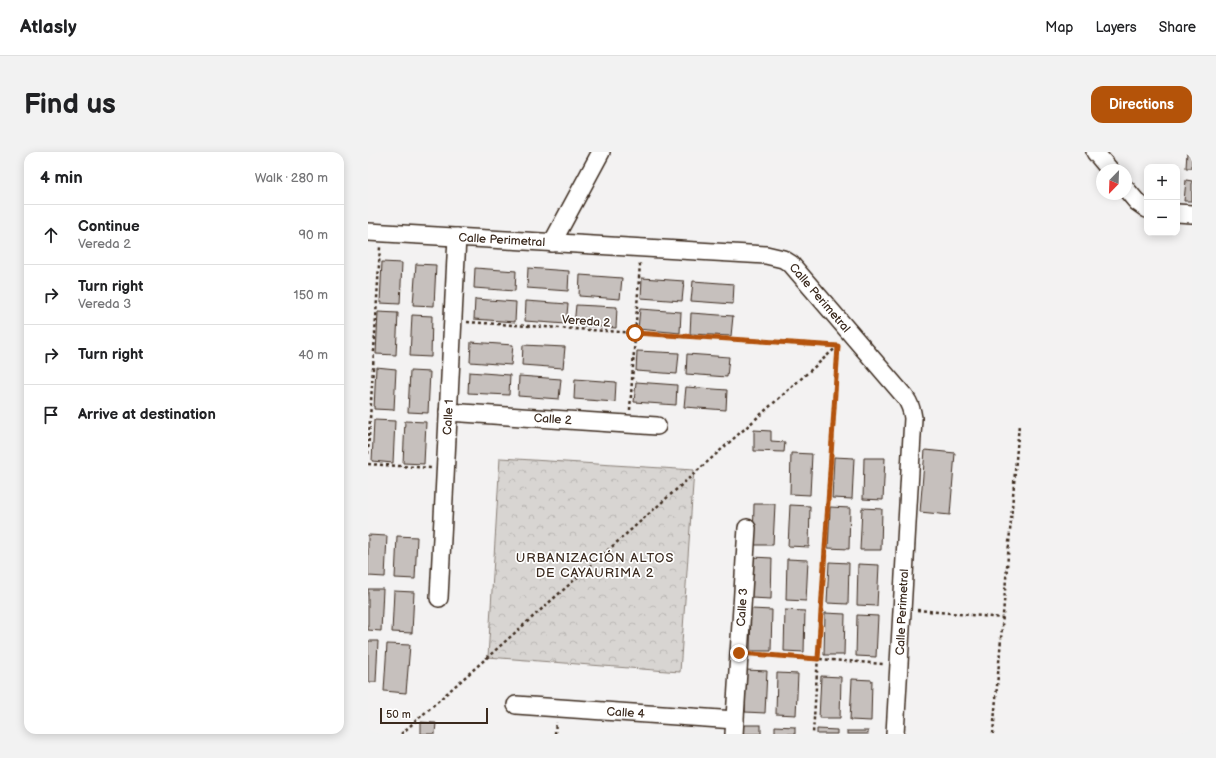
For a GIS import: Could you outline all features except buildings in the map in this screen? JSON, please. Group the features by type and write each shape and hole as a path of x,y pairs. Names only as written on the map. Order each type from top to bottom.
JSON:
{"street":[{"path":"552,243 601,152"},
{"path":"1095,152 1105,164"},
{"path":"1132,196 1144,207"},
{"path":"1180,213 1192,214"},
{"name":"Calle Perimetral","path":"374,232 766,256 784,259 791,264 905,397 910,404 912,413 913,418 895,734"},
{"name":"Calle 1","path":"439,598 457,237"},
{"name":"Calle 2","path":"448,412 657,426"},
{"name":"Calle 3","path":"734,727 747,528"},
{"name":"Calle 4","path":"516,705 734,727"}],"path":[{"path":"368,454 374,232"},
{"path":"629,424 641,248"},
{"name":"Vereda 2","path":"453,321 838,346"},
{"path":"401,734 851,334"},
{"path":"813,734 838,346"},
{"path":"993,734 1019,424"},
{"path":"368,464 446,468"},
{"path":"902,608 1003,618"},
{"path":"739,653 899,665"}],"green space":[{"path":"500,458 694,470 680,672 488,657"}],"district":[{"name":"URBANIZACIÓN ALTOS DE CAYAURIMA 2","path":"595,564"}],"route":[{"path":"635,333 838,346 818,659 739,653"}]}
